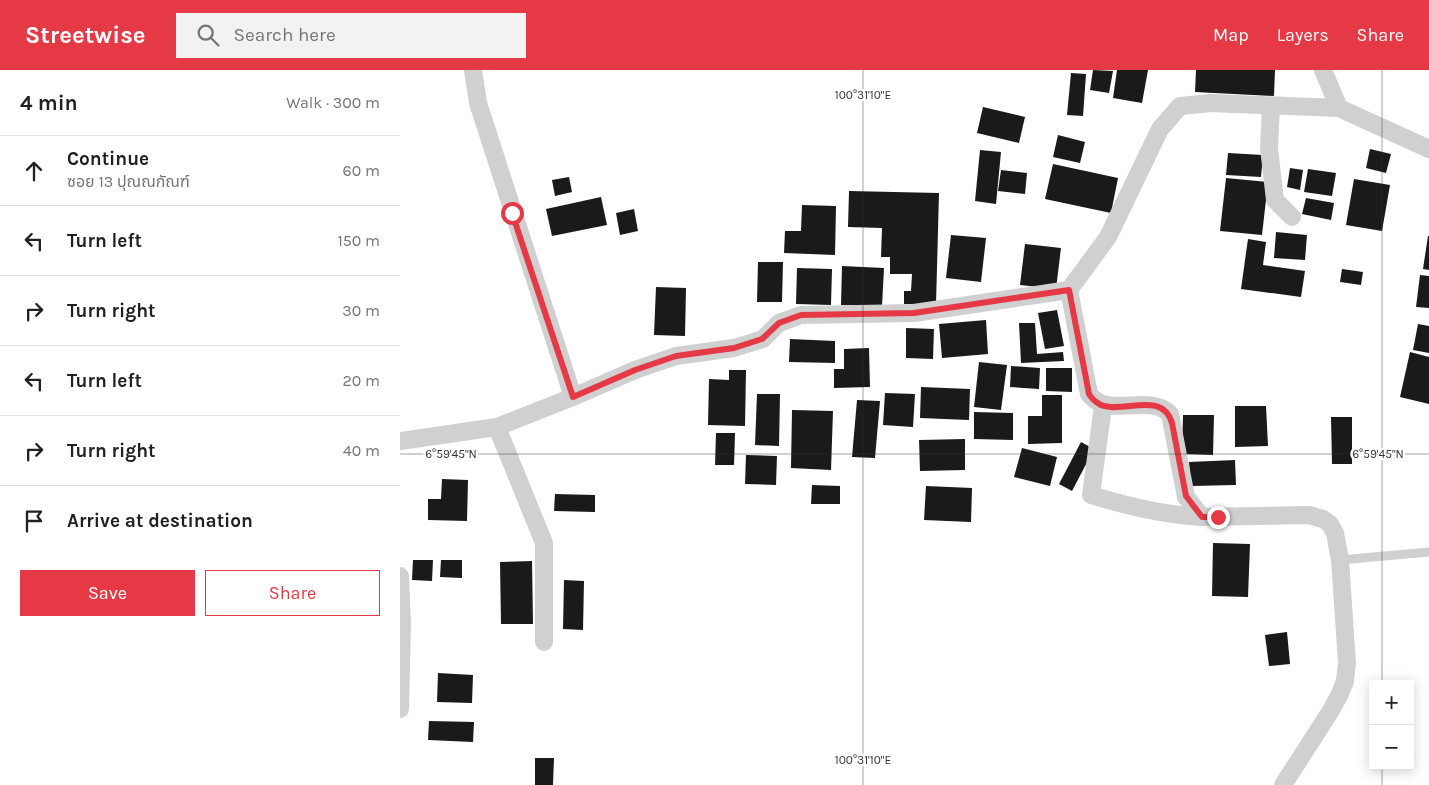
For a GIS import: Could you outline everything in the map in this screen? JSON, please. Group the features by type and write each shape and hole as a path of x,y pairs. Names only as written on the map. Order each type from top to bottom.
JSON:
{"street":[{"path":"473,70 478,103 573,397"},
{"path":"1323,70 1339,108"},
{"path":"400,441 498,426 573,397 635,370 676,356 734,348 762,339 779,323 801,315 914,313 1069,290 1108,237 1160,130 1180,106 1212,103 1339,108 1429,149"},
{"path":"1271,106 1269,148 1275,200 1292,217"},
{"path":"1069,290 1089,394 1094,401 1103,406 1153,406 1164,408 1170,414 1186,496 1202,517"},
{"path":"1103,406 1091,495 1161,513 1202,517 1309,515 1323,519 1330,524 1335,533 1340,560 1347,663 1345,681 1330,712 1282,785"},
{"path":"498,426 544,542 544,642"},
{"path":"400,576 402,624 400,709"}],"lane":[{"path":"1340,560 1429,552"}],"building":[{"path":"1093,70 1113,71 1109,93 1090,90"},
{"path":"1117,70 1148,70 1142,103 1113,98"},
{"path":"1196,70 1275,70 1274,96 1195,92"},
{"path":"1071,73 1086,74 1083,116 1067,115"},
{"path":"983,107 1025,117 1019,143 977,133"},
{"path":"1058,135 1085,142 1080,163 1053,157"},
{"path":"1370,149 1391,154 1386,173 1366,168"},
{"path":"980,150 1001,152 996,204 975,201"},
{"path":"1228,153 1263,155 1261,177 1226,175"},
{"path":"1053,164 1118,178 1111,213 1045,199"},
{"path":"1290,168 1303,170 1300,190 1287,187"},
{"path":"1308,169 1336,173 1332,196 1304,192"},
{"path":"1001,170 1027,173 1025,194 998,191"},
{"path":"569,177 572,192 555,196 552,180"},
{"path":"1226,178 1268,182 1262,235 1220,231"},
{"path":"1354,179 1390,185 1382,231 1346,225"},
{"path":"849,191 939,193 936,305 904,304 904,291 911,291 912,274 890,274 890,257 881,257 882,228 848,227"},
{"path":"601,197 607,225 552,236 546,209"},
{"path":"1306,198 1334,203 1331,220 1302,214"},
{"path":"802,205 836,206 835,255 784,253 785,231 801,231"},
{"path":"634,209 638,231 620,235 616,213"},
{"path":"1276,232 1307,235 1305,260 1274,258"},
{"path":"951,235 986,238 981,282 946,278"},
{"path":"1429,236 1429,270 1423,269"},
{"path":"1248,239 1266,242 1263,265 1305,271 1301,297 1241,289"},
{"path":"1025,244 1061,248 1056,289 1020,285"},
{"path":"758,262 783,262 782,302 757,302"},
{"path":"842,266 884,268 882,306 841,305"},
{"path":"797,268 832,269 831,305 796,304"},
{"path":"1342,269 1363,272 1361,285 1340,282"},
{"path":"1420,275 1429,276 1429,308 1416,307"},
{"path":"656,287 686,288 685,336 654,335"},
{"path":"1057,310 1064,346 1045,349 1038,313"},
{"path":"986,320 988,354 942,358 939,324"},
{"path":"1019,323 1035,323 1037,354 1063,352 1064,361 1021,363"},
{"path":"1418,324 1429,326 1429,353 1413,350"},
{"path":"906,328 934,329 933,359 906,358"},
{"path":"790,339 835,341 835,363 789,362"},
{"path":"869,348 870,387 834,388 834,369 844,369 844,349"},
{"path":"1410,352 1429,357 1429,404 1400,397"},
{"path":"979,362 1007,365 1001,410 974,407"},
{"path":"1011,366 1040,368 1039,389 1010,387"},
{"path":"1046,368 1072,368 1072,392 1046,391"},
{"path":"729,370 746,370 745,426 708,425 709,379 729,380"},
{"path":"921,387 970,389 969,420 920,418"},
{"path":"885,393 915,394 913,427 883,425"},
{"path":"757,394 780,394 779,446 755,445"},
{"path":"1042,395 1062,395 1062,443 1028,444 1028,416 1042,416"},
{"path":"857,400 880,401 875,458 852,457"},
{"path":"1235,406 1266,406 1268,446 1235,447"},
{"path":"792,410 833,411 831,470 791,468"},
{"path":"974,412 1013,413 1013,440 974,439"},
{"path":"1183,415 1214,415 1213,455 1182,454"},
{"path":"1331,417 1352,417 1352,464 1332,464"},
{"path":"716,433 735,433 734,465 715,465"},
{"path":"965,439 965,470 920,471 919,440"},
{"path":"1081,442 1094,449 1072,491 1059,484"},
{"path":"1022,448 1057,457 1050,486 1014,477"},
{"path":"746,455 777,456 776,485 745,484"},
{"path":"1235,460 1236,485 1191,486 1189,462"},
{"path":"442,479 468,480 467,521 428,520 428,499 441,499"},
{"path":"812,485 840,486 840,504 811,504"},
{"path":"926,486 972,488 971,522 924,520"},
{"path":"555,494 595,495 595,512 554,511"},
{"path":"1213,543 1250,544 1248,597 1212,596"},
{"path":"413,560 433,560 432,581 412,580"},
{"path":"441,560 462,560 462,578 440,577"},
{"path":"532,561 533,624 501,624 500,562"},
{"path":"564,580 584,581 583,630 563,629"},
{"path":"1287,632 1290,664 1269,666 1265,635"},
{"path":"438,673 473,675 472,703 437,702"},
{"path":"429,721 474,722 473,742 428,740"},
{"path":"535,758 554,758 553,785 535,785"}],"route":[{"path":"512,213 573,397 635,370 676,356 734,348 762,339 779,323 801,315 914,313 1069,290 1089,394 1094,401 1103,406 1153,406 1164,408 1170,414 1186,496 1202,517 1218,517"}]}
